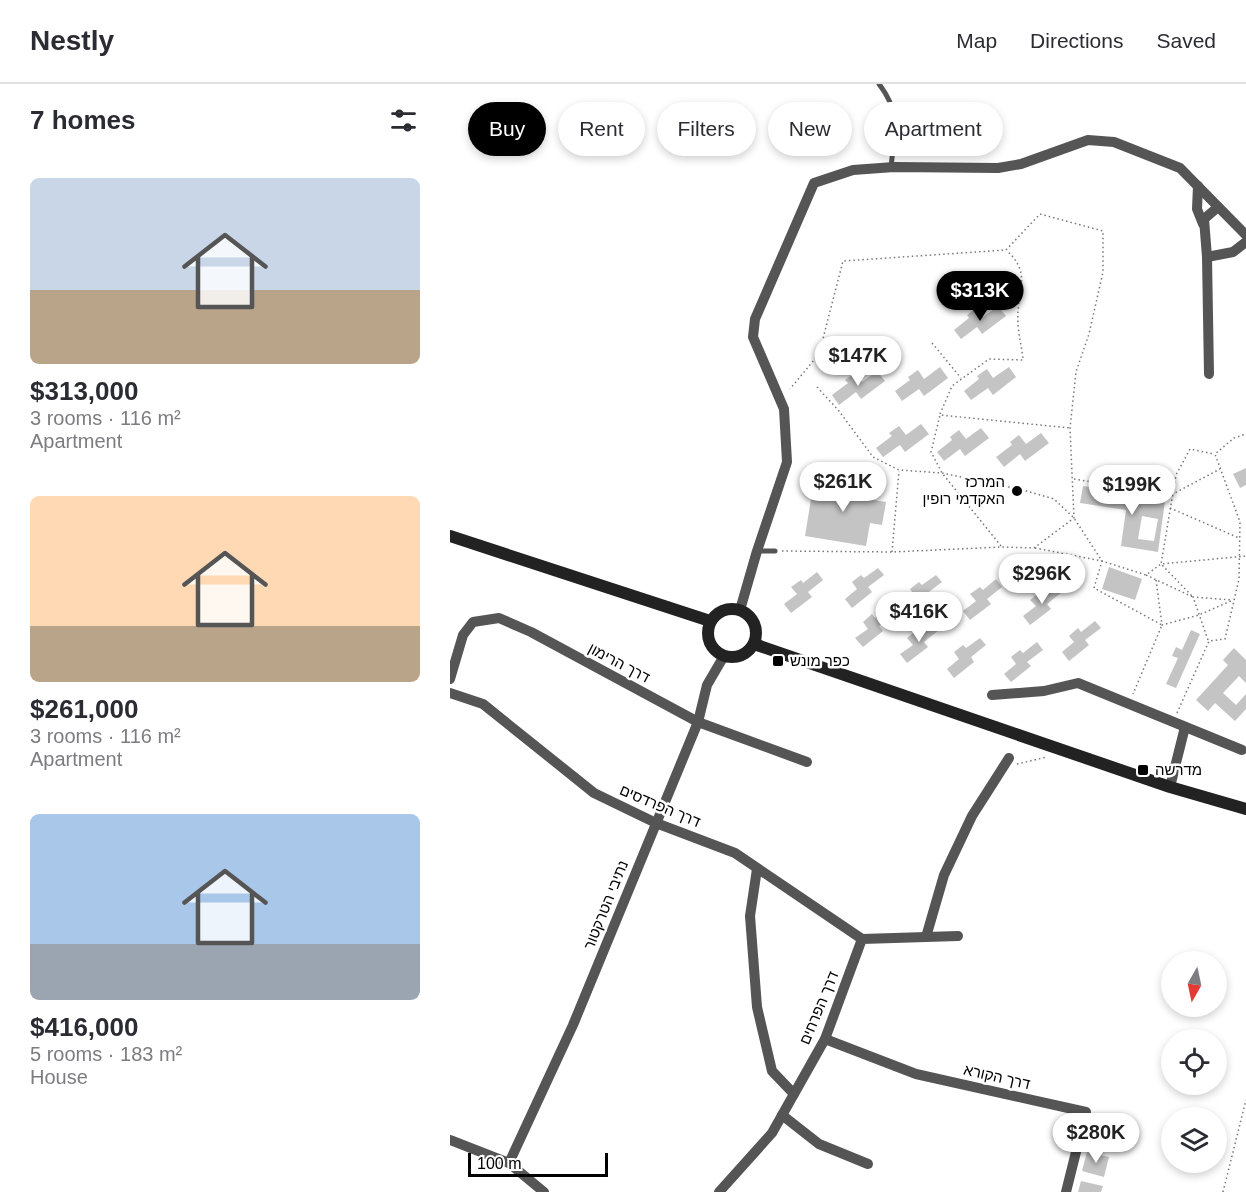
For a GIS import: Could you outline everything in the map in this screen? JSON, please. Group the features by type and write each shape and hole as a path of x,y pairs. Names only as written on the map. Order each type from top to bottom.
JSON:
{"main road":[{"path":"450,536 710,621"},
{"path":"734,608 741,610 748,614 756,628 754,644 744,654 724,656 718,653 709,642 710,621 720,611 734,608"},
{"path":"754,644 1170,787 1246,808"}],"street":[{"path":"741,610 757,551 787,462 784,409 753,337 755,319 814,183 853,170 998,168 1021,164 1088,140 1114,142 1180,168 1246,235"},
{"path":"1198,186 1197,209 1203,224 1207,257 1209,374"},
{"path":"1203,224 1206,216 1218,207"},
{"path":"1207,257 1233,252 1246,242"},
{"name":"דרך הרימון","path":"450,678 463,635 473,622 499,618 531,632 698,723 807,762"},
{"name":"נתיבי הטרקטור","path":"509,1163 573,1025 698,723 707,685 724,656"},
{"path":"992,695 1044,691 1078,683 1242,750"},
{"name":"דרך הפרדסים","path":"450,693 483,704 594,793 656,823 735,853 862,939"},
{"path":"1170,787 1185,727"},
{"path":"926,937 944,875 972,816 1009,758"},
{"path":"758,869 750,916 757,1007 772,1071 794,1094"},
{"path":"862,939 958,936"},
{"name":"דרך הפרחים","path":"719,1192 772,1133 825,1039 862,939"},
{"name":"דרך הקורא","path":"825,1039 916,1074 1086,1112 1066,1192"},
{"path":"782,1115 819,1144 868,1164"},
{"path":"450,1140 509,1163 544,1192"}],"lane":[{"path":"879,84 891,100 896,122 891,168"},
{"path":"757,551 775,551"}],"path":[{"path":"790,389 819,354 843,261 1006,250 1040,214 1103,231 1103,272 1089,334 1076,372 1070,428 1074,518"},
{"path":"1002,547 942,473 931,452 940,415 952,386 988,358 1023,360 1017,321 1023,277 1017,260 1006,250"},
{"path":"932,343 961,379"},
{"path":"817,387 839,411 873,457 899,470 942,473 1054,499 1074,518 1102,561 1094,588 1162,625 1199,615 1234,600"},
{"path":"940,415 1070,428"},
{"path":"1215,454 1234,438 1246,434"},
{"path":"1161,564 1176,475 1190,449 1215,454"},
{"path":"1209,641 1225,639 1241,556 1239,518 1215,454"},
{"path":"1073,479 1171,495 1220,469"},
{"path":"892,552 899,470"},
{"path":"1169,508 1239,538"},
{"path":"1239,518 1246,517"},
{"path":"1034,548 1074,518"},
{"path":"775,551 892,552 1002,547 1034,548 1102,561 1146,575 1193,597 1234,600"},
{"path":"1146,575 1161,564 1246,556"},
{"path":"1161,564 1193,597 1209,641 1173,722"},
{"path":"1130,703 1162,625 1156,579"},
{"path":"1223,1192 1246,1100"}],"building":[{"path":"998,306 1006,316 982,334 977,327 961,339 954,330 969,318 967,315 976,308 983,317"},
{"path":"940,367 948,378 924,396 919,389 902,401 895,391 910,380 908,377 918,370 924,379"},
{"path":"1009,367 1016,377 993,395 988,388 971,400 964,391 979,379 977,376 987,369 993,378"},
{"path":"877,371 885,381 861,399 856,392 839,405 832,395 848,383 845,380 855,373 862,382"},
{"path":"921,424 929,434 905,452 900,445 883,457 876,448 892,436 889,433 899,426 906,435"},
{"path":"981,428 989,438 965,456 960,449 944,461 937,452 952,440 950,437 959,430 966,439"},
{"path":"1041,433 1049,443 1025,461 1020,454 1004,467 996,457 1012,445 1010,442 1019,435 1026,444"},
{"path":"1246,468 1246,485 1240,488 1233,474"},
{"path":"831,475 854,478 852,490 869,492 867,499 886,502 882,525 870,523 866,546 805,536 812,493 827,495"},
{"path":"1083,486 1165,501 1158,552 1121,546 1126,510 1080,503","holes":["1142,516 1158,519 1154,541 1138,539"]},
{"path":"1109,567 1142,579 1135,600 1102,589"},
{"path":"878,568 884,575 868,587 872,592 852,608 845,599 857,589 852,582 861,575 864,578"},
{"path":"817,572 823,580 808,592 812,597 791,613 784,604 797,594 791,587 801,580 803,583"},
{"path":"936,575 942,582 926,594 930,599 910,615 903,606 915,596 910,589 919,582 922,585"},
{"path":"996,579 1002,587 987,599 991,604 970,620 963,611 976,601 970,594 980,587 983,590"},
{"path":"1056,585 1062,592 1047,604 1051,609 1030,625 1023,616 1036,606 1030,600 1040,592 1042,596"},
{"path":"888,607 894,615 879,626 883,631 863,647 855,638 868,629 863,622 872,614 875,618"},
{"path":"1095,621 1101,628 1085,640 1089,645 1069,661 1062,652 1074,642 1069,636 1078,628 1081,632"},
{"path":"933,623 939,630 924,642 928,647 907,663 900,654 913,645 907,638 917,630 920,634"},
{"path":"1191,630 1200,634 1176,688 1166,684 1178,658 1172,656 1176,647 1182,650"},
{"path":"980,638 986,645 971,657 974,662 954,678 947,669 959,659 954,652 963,645 966,648"},
{"path":"1037,642 1043,650 1027,662 1031,666 1011,682 1004,674 1016,664 1011,657 1020,650 1023,653"},
{"path":"1234,648 1246,660 1246,683 1239,676 1223,693 1236,705 1246,694 1246,709 1235,721 1215,703 1208,711 1196,700 1228,665 1223,660"},
{"path":"1096,1123 1118,1129 1113,1148 1091,1143"},
{"path":"1087,1152 1109,1157 1104,1177 1082,1171"},
{"path":"1081,1181 1103,1186 1101,1192 1078,1192"}],"place":[{"name":"המרכז האקדמי רופין","path":"1017,491"},
{"name":"כפר מונש","path":"778,661"},
{"name":"מדרשה","path":"1143,770"}]}
